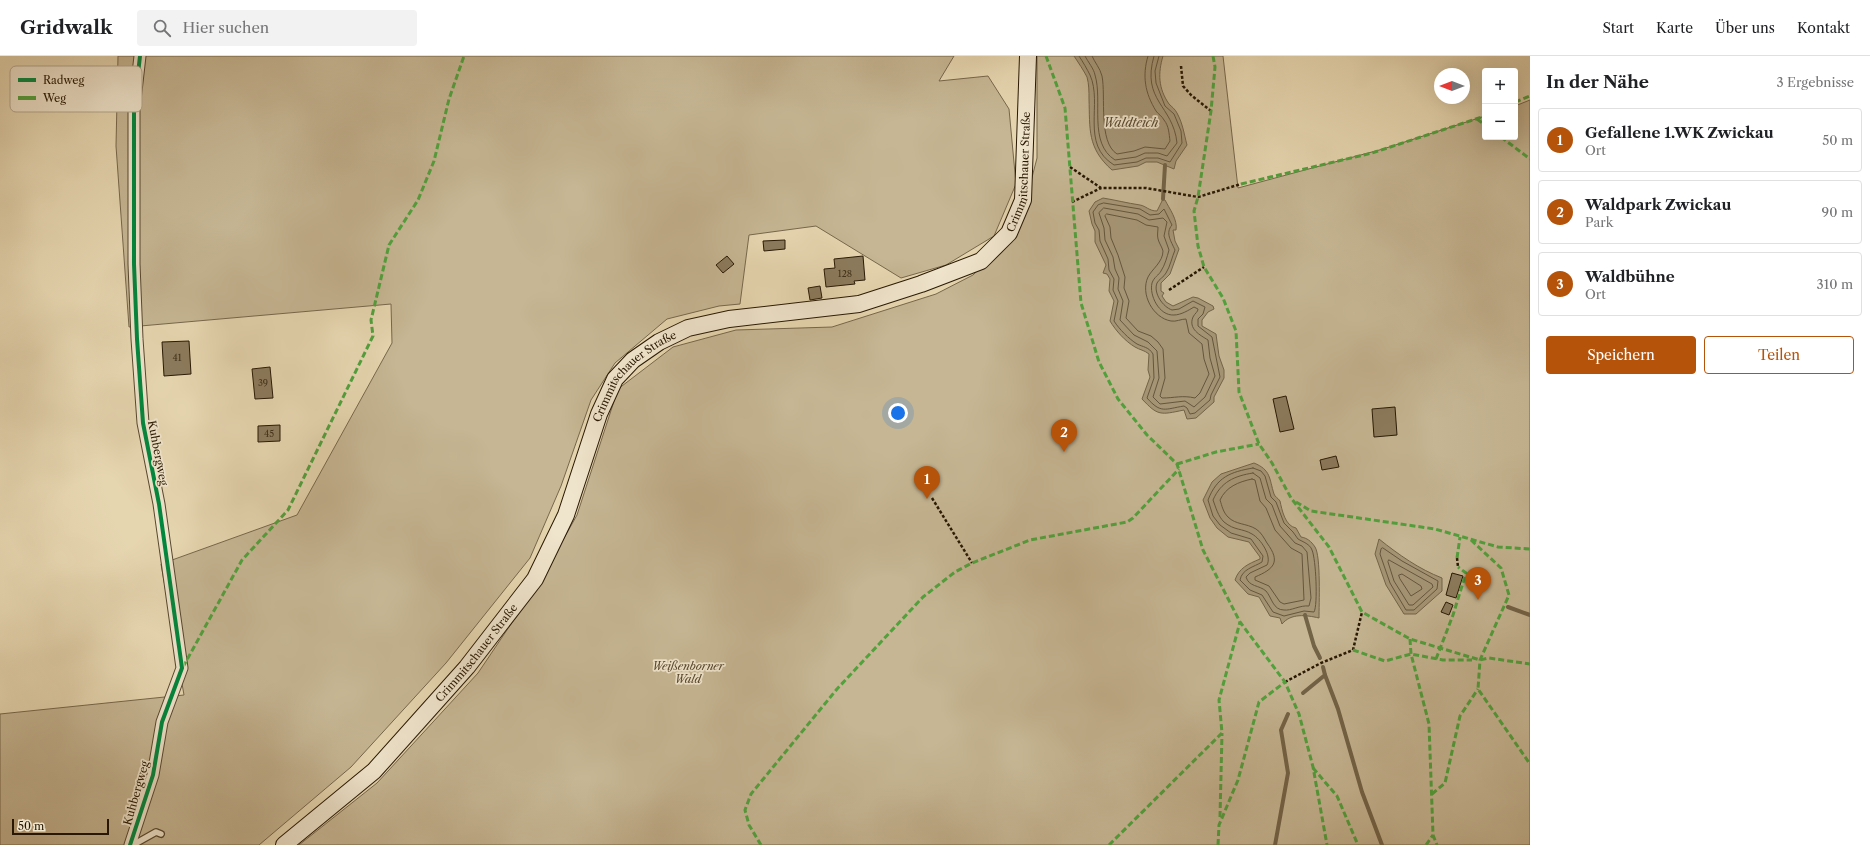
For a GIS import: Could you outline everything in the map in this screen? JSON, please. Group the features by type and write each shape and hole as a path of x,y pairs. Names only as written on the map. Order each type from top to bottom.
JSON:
{"main road":[{"name":"Crimmitschauer Straße","path":"284,845 374,771 467,667 535,579 566,515 599,414 615,379 633,360 659,342 688,328 729,319 859,304 921,284 981,261 1009,233 1023,200 1028,56"}],"street":[{"name":"Kuhbergweg","path":"139,66 140,56"},
{"name":"Kuhbergweg","path":"132,845 153,775 162,722 182,668 159,504 143,423 134,264 134,112"}],"lane":[{"path":"132,845 156,832 161,834"}],"path":[{"path":"1181,66 1183,86 1211,111"},
{"path":"1070,167 1101,188"},
{"path":"1072,202 1101,188 1146,188 1198,197 1242,184"},
{"path":"1169,290 1204,267"},
{"path":"932,498 972,563"},
{"path":"1457,558 1458,567"},
{"path":"1285,682 1321,663 1353,650 1362,612"}],"green space":[{"path":"118,56 954,56 939,81 988,76 1009,109 1016,184 994,236 946,265 901,278 816,226 749,235 740,304 719,306 667,319 615,363 591,400 561,486 530,558 446,663 351,767 259,845 0,845 0,714 184,695 161,564 297,515 392,343 391,304 129,327 116,146 117,112 142,112 142,66 118,66"},
{"name":"Weißenborner Wald","path":"1037,56 1223,56 1238,188 1383,149 1482,117 1482,140 1518,140 1518,105 1530,100 1530,845 299,845 377,783 478,673 540,581 577,515 618,389 673,347 736,330 832,327 936,294 973,275 1018,232 1037,158"}],"water":[{"name":"Waldteich","path":"1074,56 1163,56 1160,68 1161,86 1165,98 1179,117 1187,145 1176,161 1174,169 1157,162 1146,162 1138,166 1112,170 1104,162 1094,146 1090,129 1089,88 1087,77"},
{"path":"1103,198 1140,205 1157,211 1163,199 1165,200 1176,222 1176,230 1173,230 1175,241 1179,249 1170,274 1161,283 1161,291 1164,293 1162,296 1166,302 1173,306 1193,297 1213,306 1214,309 1208,312 1202,320 1202,326 1216,334 1219,356 1224,370 1224,378 1214,397 1214,402 1196,418 1187,419 1184,410 1170,413 1160,413 1152,409 1142,399 1150,377 1148,370 1149,354 1128,342 1110,321 1114,301 1109,291 1110,279 1107,274 1103,273 1106,265 1095,242 1095,231 1089,211 1095,202"},
{"path":"1254,463 1264,469 1268,475 1274,494 1280,501 1283,513 1289,524 1296,528 1301,537 1309,540 1315,547 1319,570 1319,618 1294,616 1282,624 1280,618 1270,616 1259,597 1248,594 1235,580 1242,569 1260,559 1260,557 1249,542 1228,537 1217,528 1210,518 1203,500 1212,482 1221,474"},
{"path":"1379,539 1409,561 1442,578 1442,591 1416,614 1404,614 1386,585 1375,554"}],"building":[{"path":"785,240 785,249 764,251 763,241"},
{"path":"727,256 734,264 723,273 716,265"},
{"path":"863,256 865,280 854,281 855,284 826,287 824,269 835,268 834,259"},
{"path":"820,286 822,298 810,300 808,288"},
{"path":"189,341 191,374 164,376 162,342"},
{"path":"270,367 273,398 255,399 252,369"},
{"path":"1286,396 1294,429 1280,432 1273,399"},
{"path":"1395,407 1397,435 1374,437 1372,409"},
{"path":"280,425 280,441 258,442 258,426"},
{"path":"1336,456 1339,467 1322,470 1320,460"},
{"path":"1452,573 1463,576 1456,598 1446,595"},
{"path":"1446,602 1453,605 1449,615 1441,612"}],"waterway":[{"path":"1163,199 1165,165"},
{"path":"1508,607 1530,615"},
{"path":"1305,615 1314,646 1320,658"},
{"path":"1303,693 1325,675 1323,667"},
{"path":"1325,675 1338,709 1362,792 1382,845"},
{"path":"1275,845 1288,773 1281,730 1288,714"}],"marked path":[{"path":"183,667 242,560 288,510 373,336 371,320 389,245 418,200 434,161 449,99 464,56"},
{"path":"1046,56 1065,108 1081,303 1099,362 1118,399 1147,435 1177,464 1203,550 1240,622 1285,682 1299,714 1313,767 1327,845"},
{"path":"1213,56 1215,67 1211,111 1198,197 1194,211 1198,246 1204,267 1223,298 1236,331 1239,392 1259,444 1272,463 1291,498 1329,547 1362,612 1410,639 1480,660 1489,658 1530,664"},
{"path":"1518,101 1530,96"},
{"path":"1241,184 1372,153 1482,117"},
{"path":"1477,119 1482,123"},
{"path":"1505,140 1530,159"},
{"path":"1177,464 1216,452 1259,444"},
{"path":"761,845 749,825 745,810 751,794 837,689 923,597 955,572 972,563 1030,540 1127,522 1133,518 1179,469"},
{"path":"1296,502 1311,511 1435,529 1498,547 1530,549"},
{"path":"1457,558 1460,537"},
{"path":"1471,540 1501,568 1509,595 1480,660 1478,689 1530,764"},
{"path":"1436,659 1453,615 1466,573 1458,567"},
{"path":"1109,845 1222,733 1219,700 1240,622"},
{"path":"1410,639 1411,654 1429,724 1433,835 1437,845"},
{"path":"1353,650 1385,661 1411,654 1443,660 1472,660"},
{"path":"1218,845 1219,825 1238,780 1259,702 1285,682"},
{"path":"1432,794 1445,783 1460,716 1478,689"},
{"path":"1220,817 1222,733"},
{"path":"1313,768 1337,796 1358,845"},
{"path":"1426,845 1433,835"}],"cycle path":[{"path":"139,66 140,56"},
{"path":"130,845 153,775 162,722 182,668 159,504 143,423 137,339 134,264 134,112"}],"place":[{"name":"Waldpark Zwickau","path":"1064,452"},
{"name":"Gefallene 1.WK Zwickau","path":"927,499"},
{"name":"Waldbühne","path":"1478,600"}]}
